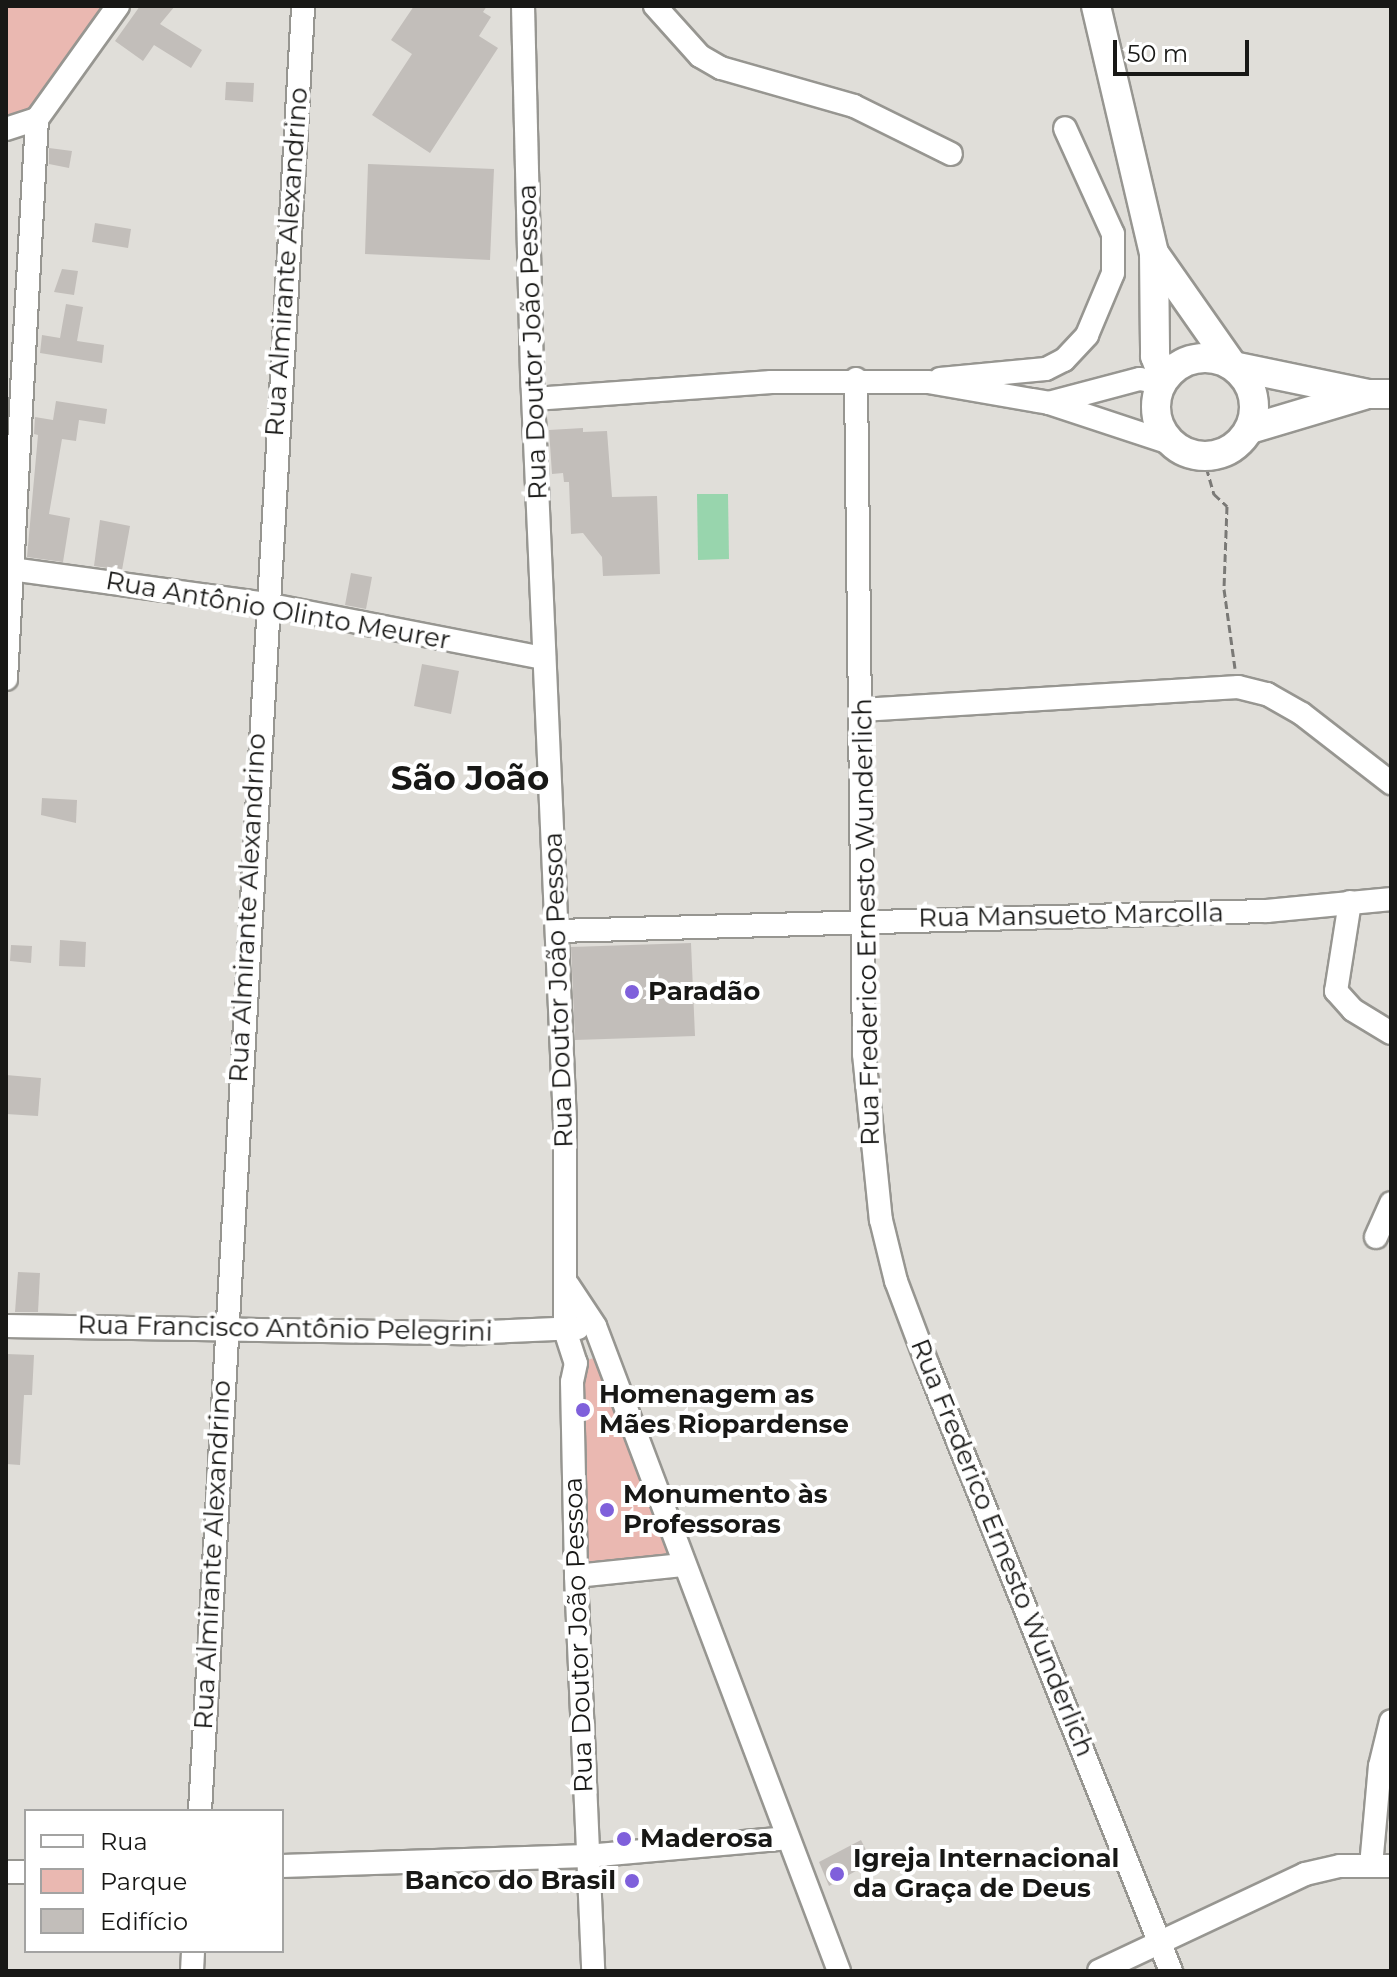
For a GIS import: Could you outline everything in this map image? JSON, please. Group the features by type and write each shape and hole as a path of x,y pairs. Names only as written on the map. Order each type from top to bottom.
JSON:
{"main road":[{"path":"1096,6 1154,253 1155,356 1162,380 1156,410 1173,444 1203,456 1221,454 1250,429 1380,394"},
{"path":"1154,253 1233,366 1244,375 1255,401 1250,429"},
{"path":"1162,380 1199,358 1380,394"}],"street":[{"path":"6,679 37,119 118,6"},
{"name":"Rua Almirante Alexandrino","path":"200,1809 265,604 303,6"},
{"name":"Rua Doutor João Pessoa","path":"523,6 534,399 558,931 568,1285 565,1330 576,1363 572,1382 576,1576 593,1971"},
{"path":"655,6 700,56 721,68 854,106 951,154"},
{"path":"6,129 37,119"},
{"path":"928,382 977,372 1046,369 1064,360 1087,335 1113,273 1113,234 1065,128"},
{"path":"534,399 856,379 928,382 1049,403 1173,444"},
{"name":"Rua Frederico Ernesto Wunderlich","path":"856,379 861,921 873,1162 896,1281 1165,1957"},
{"path":"1049,403 1140,379 1162,380"},
{"name":"Rua Antônio Olinto Meurer","path":"11,569 265,604 544,658"},
{"path":"861,710 1238,687 1267,694 1302,714 1391,783"},
{"name":"Rua Mansueto Marcolla","path":"558,931 1267,911 1391,899"},
{"path":"1350,902 1336,991 1353,1010 1391,1033"},
{"path":"1376,1237 1391,1203"},
{"path":"568,1285 595,1326 682,1565 839,1971"},
{"name":"Rua Francisco Antônio Pelegrini","path":"6,1326 565,1330 595,1326"},
{"path":"576,1363 605,1353"},
{"path":"576,1576 682,1565"},
{"path":"1099,1971 1165,1957 1305,1874 1381,1866 1380,1766 1391,1721"},
{"path":"284,1866 587,1856 787,1838"}],"path":[{"path":"1203,456 1214,494 1227,506 1224,589 1238,687"}],"green space":[{"path":"6,6 102,6 28,111 6,120"},
{"path":"604,1355 681,1564 577,1574 577,1363"}],"shaded area":[{"path":"697,494 728,494 729,559 698,560"}],"building":[{"path":"140,6 175,6 160,24 202,50 191,68 154,45 143,61 115,41"},
{"path":"414,6 487,6 483,12 491,17 479,36 498,48 430,153 372,115 412,54 391,40"},
{"path":"226,82 254,83 253,102 225,100"},
{"path":"49,148 72,151 69,168 49,164"},
{"path":"368,164 494,169 490,260 365,254"},
{"path":"95,223 131,229 128,248 92,242"},
{"path":"62,269 78,271 74,295 54,292"},
{"path":"66,304 83,307 77,341 104,345 102,363 40,353 42,335 60,338"},
{"path":"56,401 107,409 105,424 79,420 76,441 62,439 49,514 70,518 63,562 27,557 38,435 34,434 35,417 53,420"},
{"path":"583,428 583,432 607,431 612,497 657,496 660,574 603,576 602,557 583,533 571,534 569,482 564,482 563,473 552,474 549,430"},
{"path":"100,520 130,526 122,570 94,566"},
{"path":"351,573 372,577 366,609 345,605"},
{"path":"422,664 459,671 451,714 414,706"},
{"path":"42,798 77,800 76,823 41,815"},
{"path":"60,940 86,942 85,967 59,966"},
{"name":"Paradão","path":"691,943 695,1036 575,1040 571,947"},
{"path":"11,945 32,946 31,963 10,961"},
{"path":"6,1075 41,1078 38,1116 6,1114"},
{"path":"18,1272 40,1273 38,1312 15,1312"},
{"path":"6,1354 34,1355 32,1395 24,1395 20,1465 6,1464"},
{"name":"Igreja Internacional da Graça de Deus","path":"861,1840 872,1862 829,1886 819,1862"}],"place":[{"name":"Paradão","path":"632,992"},
{"name":"Homenagem as Mães Riopardense","path":"583,1410"},
{"name":"Monumento às Professoras","path":"607,1510"},
{"name":"Maderosa","path":"624,1839"},
{"name":"Igreja Internacional da Graça de Deus","path":"837,1874"},
{"name":"Banco do Brasil","path":"632,1881"}],"district":[{"name":"São João","path":"470,779"}]}
